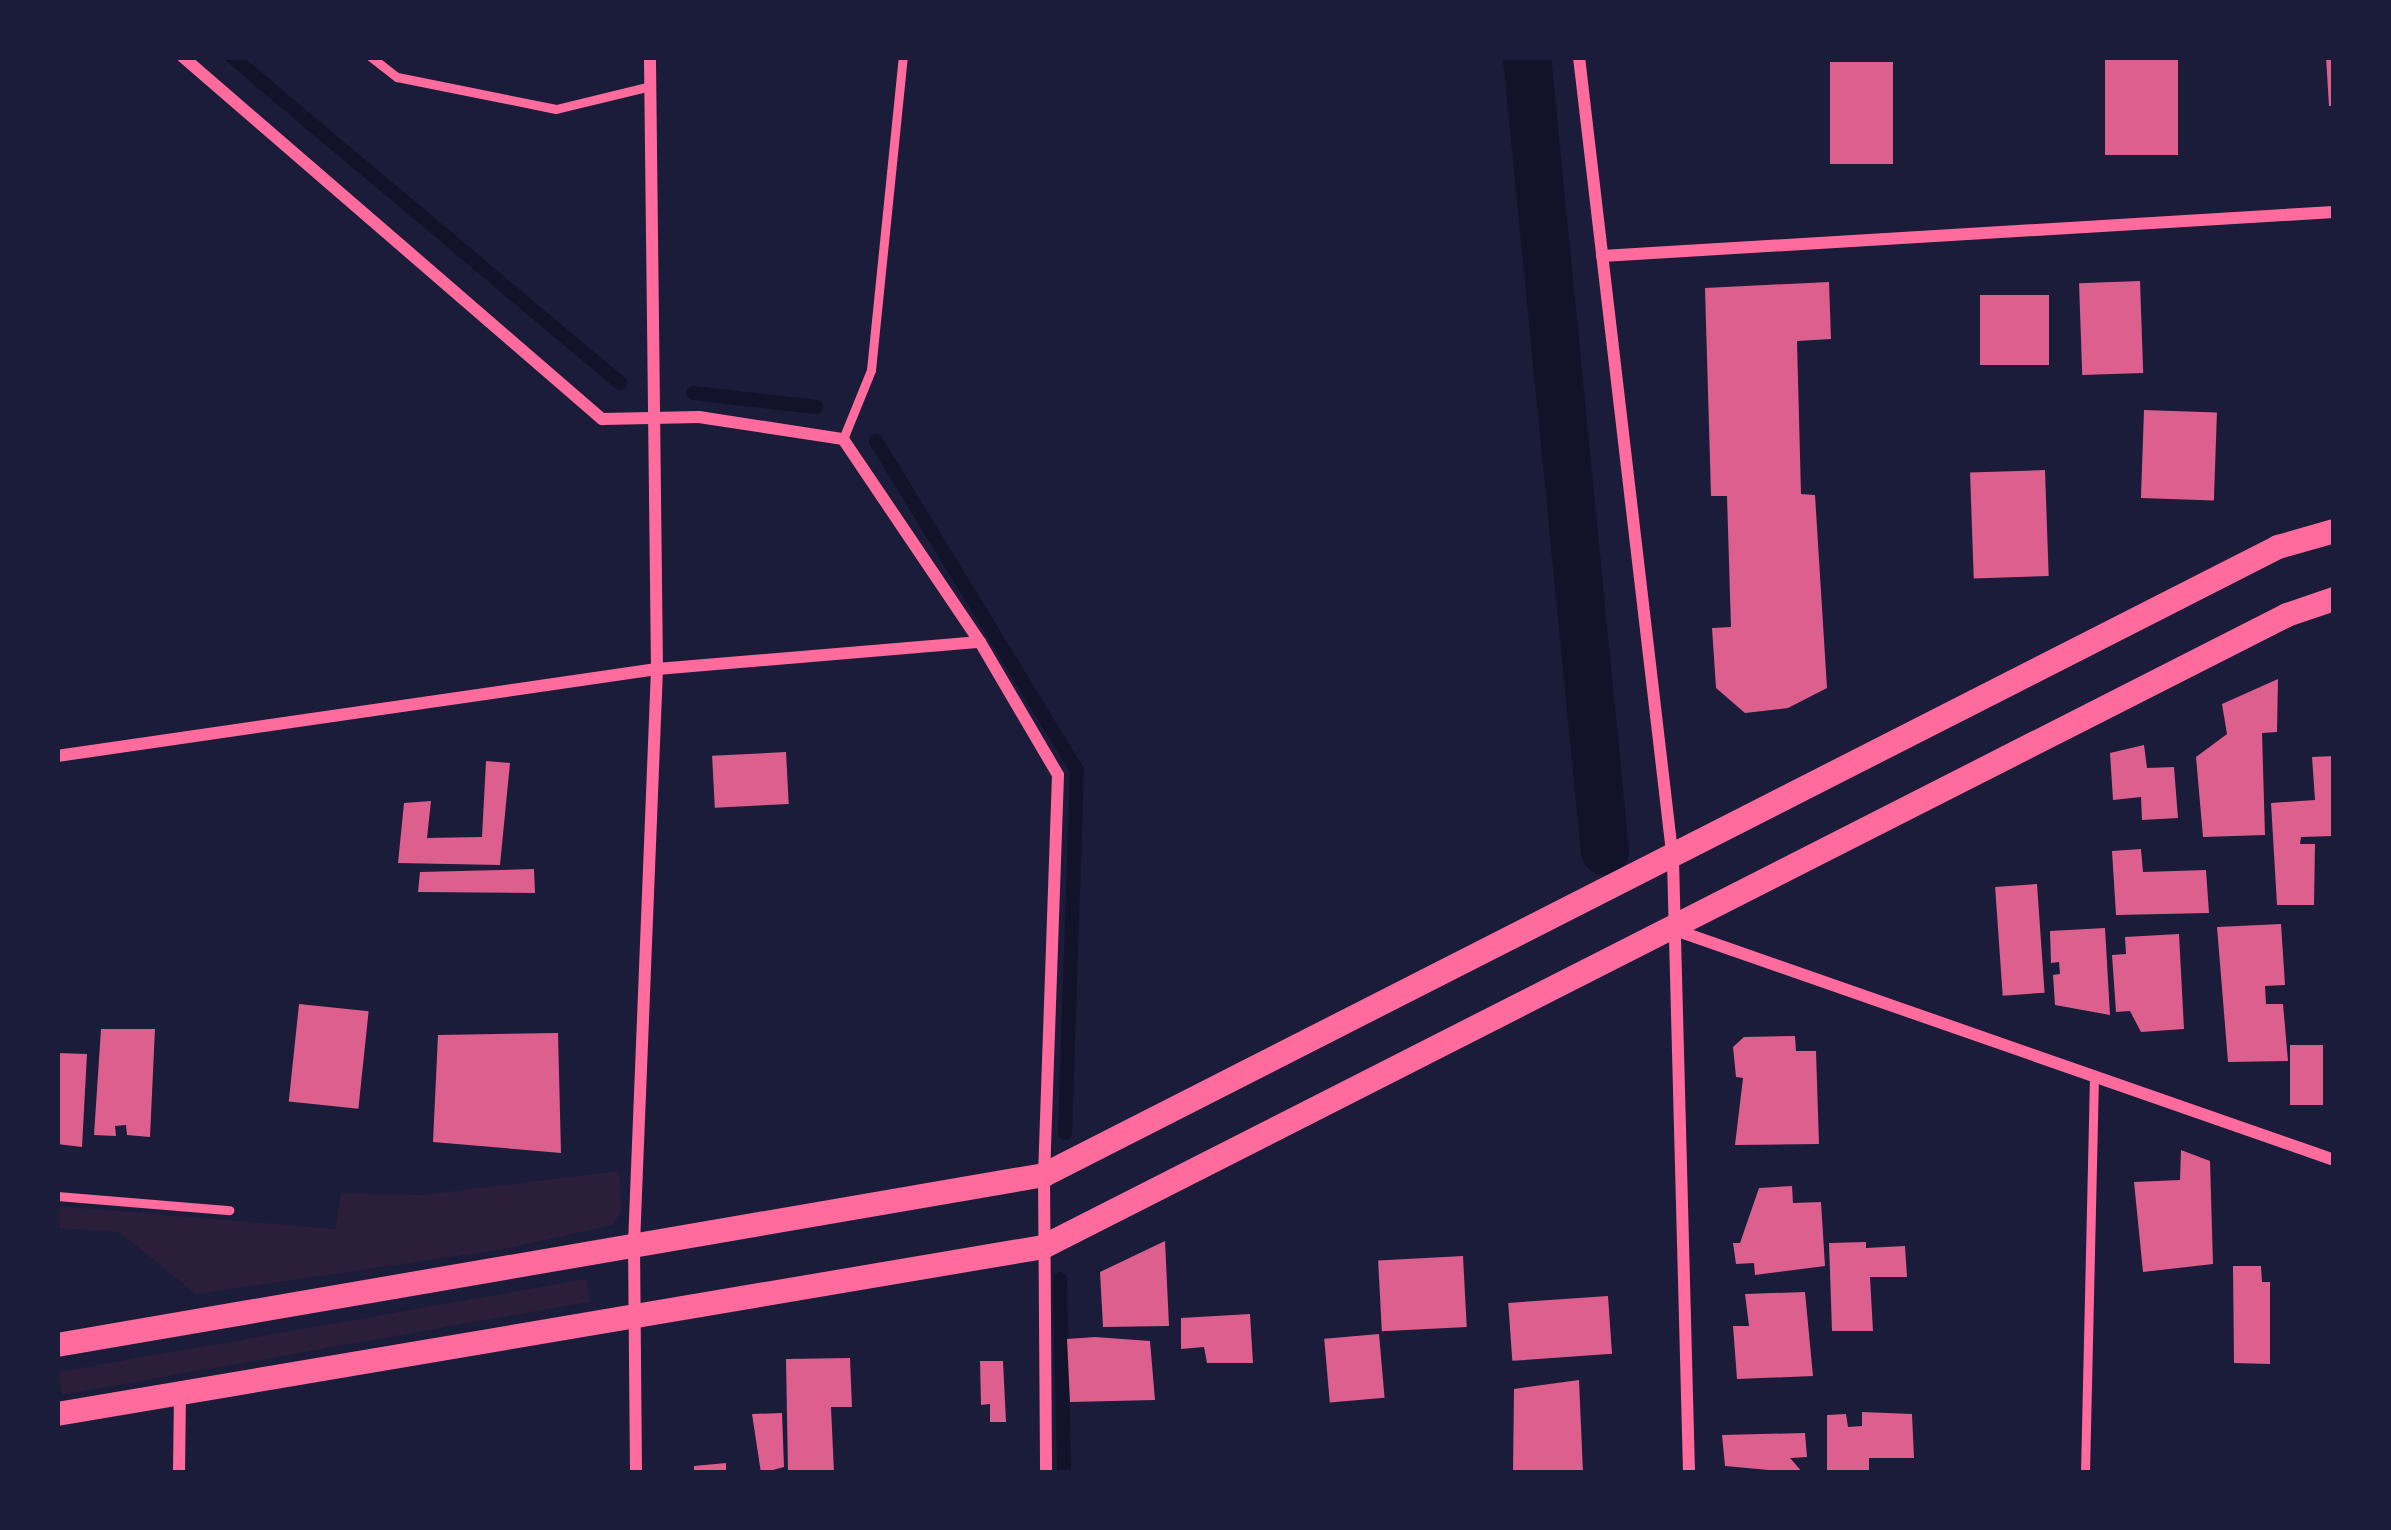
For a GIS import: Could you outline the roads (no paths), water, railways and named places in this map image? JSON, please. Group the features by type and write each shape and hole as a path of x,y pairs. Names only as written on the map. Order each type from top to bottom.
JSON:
{"main road":[{"path":"57,1345 1044,1175 1673,861 2278,547 2334,531"},
{"path":"57,1414 634,1322 1043,1247 1678,931 2287,615 2334,599"}],"street":[{"path":"183,57 602,419 699,417 843,439 980,642 1058,775 1044,1175 1046,1473"},
{"path":"636,1473 634,1244 657,669 650,57"},
{"path":"1579,57 1673,861 1689,1473"},
{"path":"1602,256 2334,212"},
{"path":"57,756 657,669 980,642"},
{"path":"1678,931 2094,1081 2334,1160"},
{"path":"179,1473 180,1394"}],"lane":[{"path":"371,57 398,77 556,109 650,86"},
{"path":"843,439 872,370 903,57"},
{"path":"2085,1473 2094,1081"},
{"path":"57,1196 229,1210"}],"waterway":[{"path":"232,57 620,383"},
{"path":"1527,57 1605,851"},
{"path":"693,393 816,407"},
{"path":"876,441 1077,770 1065,1133"},
{"path":"1060,1279 1064,1473"}]}
